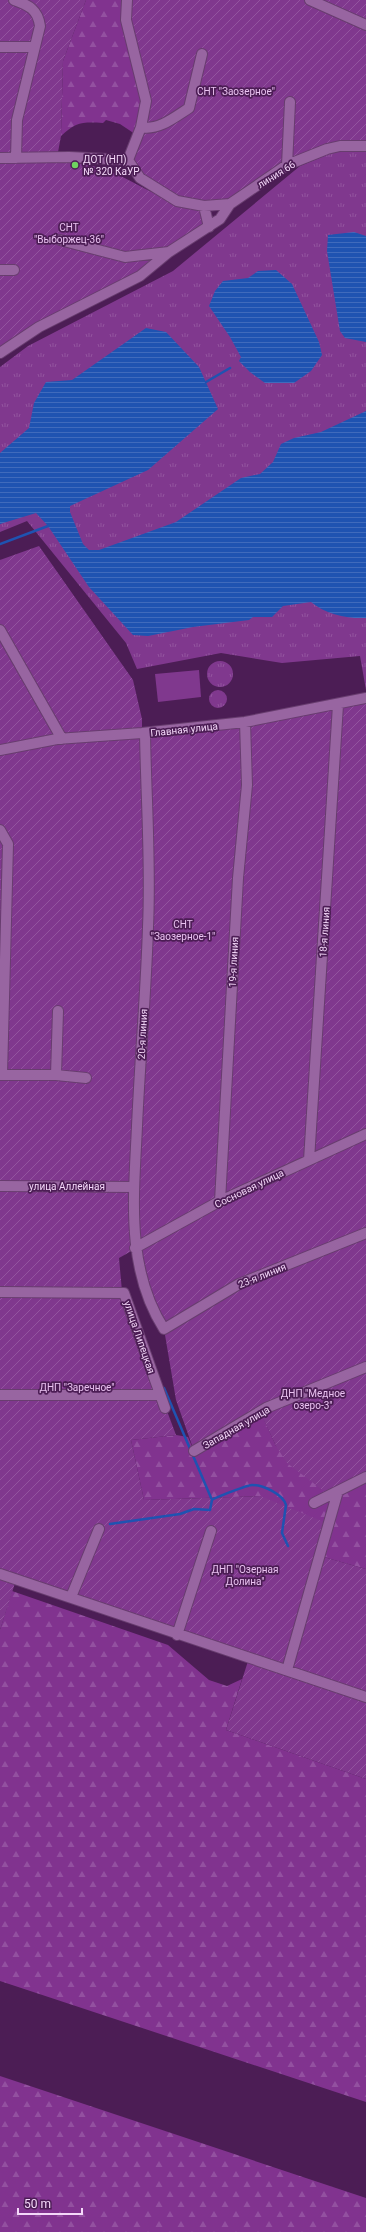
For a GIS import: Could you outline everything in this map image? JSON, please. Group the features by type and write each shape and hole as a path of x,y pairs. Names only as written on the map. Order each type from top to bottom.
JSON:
{"street":[{"path":"14,0 33,9 39,17 40,26 17,120 16,158"},
{"path":"127,0 126,20 146,101 141,127 128,160"},
{"path":"310,0 366,25"},
{"path":"0,47 34,47"},
{"path":"141,127 150,129 171,120 189,108 202,54"},
{"path":"287,165 290,102"},
{"name":"линия 66","path":"209,226 220,219 230,204 287,165 327,149 340,146 366,146"},
{"path":"0,158 69,157 128,160"},
{"path":"128,160 140,178 177,201 204,206 230,204"},
{"path":"0,353 45,324 140,276 169,252 209,226 204,206"},
{"path":"60,240 125,257 169,252"},
{"path":"0,270 14,270"},
{"path":"0,630 62,739"},
{"name":"Главная улица","path":"0,750 62,739 146,733 245,722 338,705 366,698"},
{"name":"18-я линия","path":"309,1160 338,705"},
{"name":"19-я линия","path":"220,1201 238,878 247,785 245,722"},
{"name":"20-я линия","path":"146,733 148,925 134,1187 135,1248 148,1300 164,1329"},
{"path":"0,830 8,844 1,1075 56,1075 86,1078"},
{"path":"56,1075 58,1011"},
{"name":"Сосновая улица","path":"135,1248 220,1201 366,1134"},
{"name":"улица Аллейная","path":"0,1186 134,1187"},
{"name":"23-я линия","path":"164,1329 238,1284 366,1233"},
{"name":"улица Липецкая","path":"0,1292 124,1293 165,1408"},
{"name":"Западная улица","path":"194,1451 266,1408 366,1367"},
{"path":"0,1395 160,1395"},
{"path":"314,1503 366,1477"},
{"path":"287,1670 338,1491"},
{"path":"70,1597 99,1529"},
{"path":"177,1635 211,1531"},
{"path":"0,1574 177,1635 366,1697"}],"green space":[{"path":"0,0 86,0 63,61 61,136 56,163 71,163 93,166 107,170 160,196 177,201 140,178 128,160 146,101 127,0 366,0 366,146 315,153 230,204 204,207 207,228 153,266 0,353"},
{"path":"86,0 127,0 146,101 138,136 120,124 106,120 103,123 84,123 75,125 61,136 63,61"},
{"path":"366,149 366,690 360,656 282,663 221,653 137,669 126,643 27,521 0,532 0,367 28,346 173,271 300,166 336,151"},
{"name":"СНТ \"Заозерное-1\"","path":"39,546 133,680 142,719 142,733 366,698 366,1477 329,1495 287,1463 276,1446 260,1412 194,1451 176,1400 164,1329 135,1249 119,1258 122,1291 176,1435 131,1440 144,1500 260,1496 329,1524 320,1556 366,1569 366,1779 226,1730 249,1658 16,1580 0,1630 0,560"},
{"path":"220,661 229,665 233,674 229,683 220,687 211,683 207,674 211,665"},
{"path":"199,670 201,697 158,702 155,674"},
{"path":"218,690 224,693 227,699 224,705 218,708 212,705 209,699 212,693"},
{"path":"260,1411 276,1446 366,1477 366,1569 320,1556 260,1496 144,1500 131,1440 176,1435 188,1437 194,1451"},
{"path":"12,1591 168,1645 209,1680 227,1686 242,1679 226,1730 366,1779 366,2102 0,1981 0,1630"},
{"path":"0,2076 366,2198 366,2232 0,2232"}],"water":[{"path":"354,232 366,236 366,342 345,338 340,331 327,251 328,235"},
{"path":"276,270 292,284 319,342 322,355 311,371 294,383 265,383 250,372 239,361 241,357 230,337 209,306 215,291 223,281 248,278 258,271"},
{"path":"146,328 166,332 199,367 218,409 148,470 70,506 70,512 83,544 89,550 99,550 176,522 241,478 260,474 273,462 281,444 294,438 321,432 366,411 366,618 352,618 330,613 311,602 283,606 272,617 253,617 249,620 193,627 148,636 133,635 89,587 48,526 36,513 0,524 0,453 29,428 34,403 46,382 72,380"}],"waterway":[{"path":"206,382 230,368"},
{"path":"0,544 48,526"},
{"path":"164,1388 212,1500"},
{"path":"110,1524 180,1514 194,1509 210,1510 212,1500 215,1498 245,1487 256,1485 267,1488 281,1497 284,1501 286,1505 282,1533 288,1546"}],"place":[{"name":"ДОТ (НП) № 320 КаУР","path":"75,165"}],"park label":[{"name":"СНТ \"Заозерное\"","path":"236,91"},
{"name":"СНТ \"Выборжец-36\"","path":"69,232"},
{"name":"ДНП \"Заречное\"","path":"77,1387"},
{"name":"ДНП \"Медное озеро-3\"","path":"313,1398"},
{"name":"ДНП \"Озерная Долина\"","path":"245,1574"}]}
